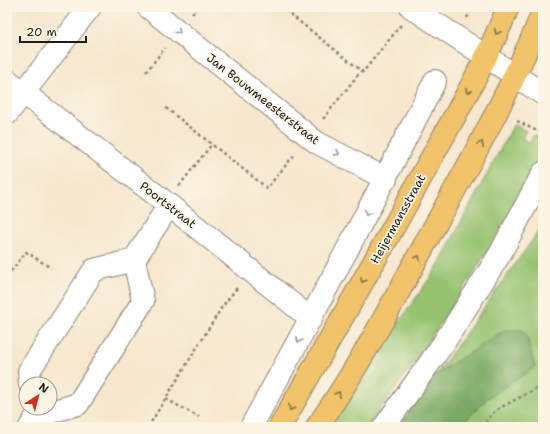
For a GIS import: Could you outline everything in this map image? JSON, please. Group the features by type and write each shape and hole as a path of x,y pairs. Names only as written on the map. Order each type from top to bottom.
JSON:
{"main road":[{"name":"Heijermansstraat","path":"280,427 397,222 462,102 508,7"},
{"path":"317,427 399,292 490,126 515,76 543,12"}],"street":[{"path":"7,114 15,87 90,7"},
{"name":"Jan Bouwmeesterstraat","path":"148,7 316,142 386,178"},
{"path":"413,8 543,94"},
{"path":"250,427 311,319 436,81"},
{"name":"Poortstraat","path":"15,87 167,204 311,319"},
{"path":"384,427 443,344 500,254 543,173"},
{"path":"34,417 78,404 143,301 134,260 167,204"},
{"path":"29,376 29,371 94,270 134,260"}],"path":[{"path":"281,7 361,71"},
{"path":"166,108 267,188 361,71 363,72 413,8"},
{"path":"146,72 178,32"},
{"path":"167,204 212,144"},
{"path":"7,276 26,252 51,268"},
{"path":"148,427 222,307 250,270"},
{"path":"482,427 496,410 543,385"},
{"path":"166,399 199,417"}],"green space":[{"path":"514,124 526,131 522,138 529,142 534,135 543,140 543,155 510,214 472,276 410,369 367,427 331,427 376,355 436,269"},
{"path":"543,225 543,427 399,427"},
{"path":"505,330 522,330 526,334 535,367 489,397 459,427 398,427 435,375"}]}
